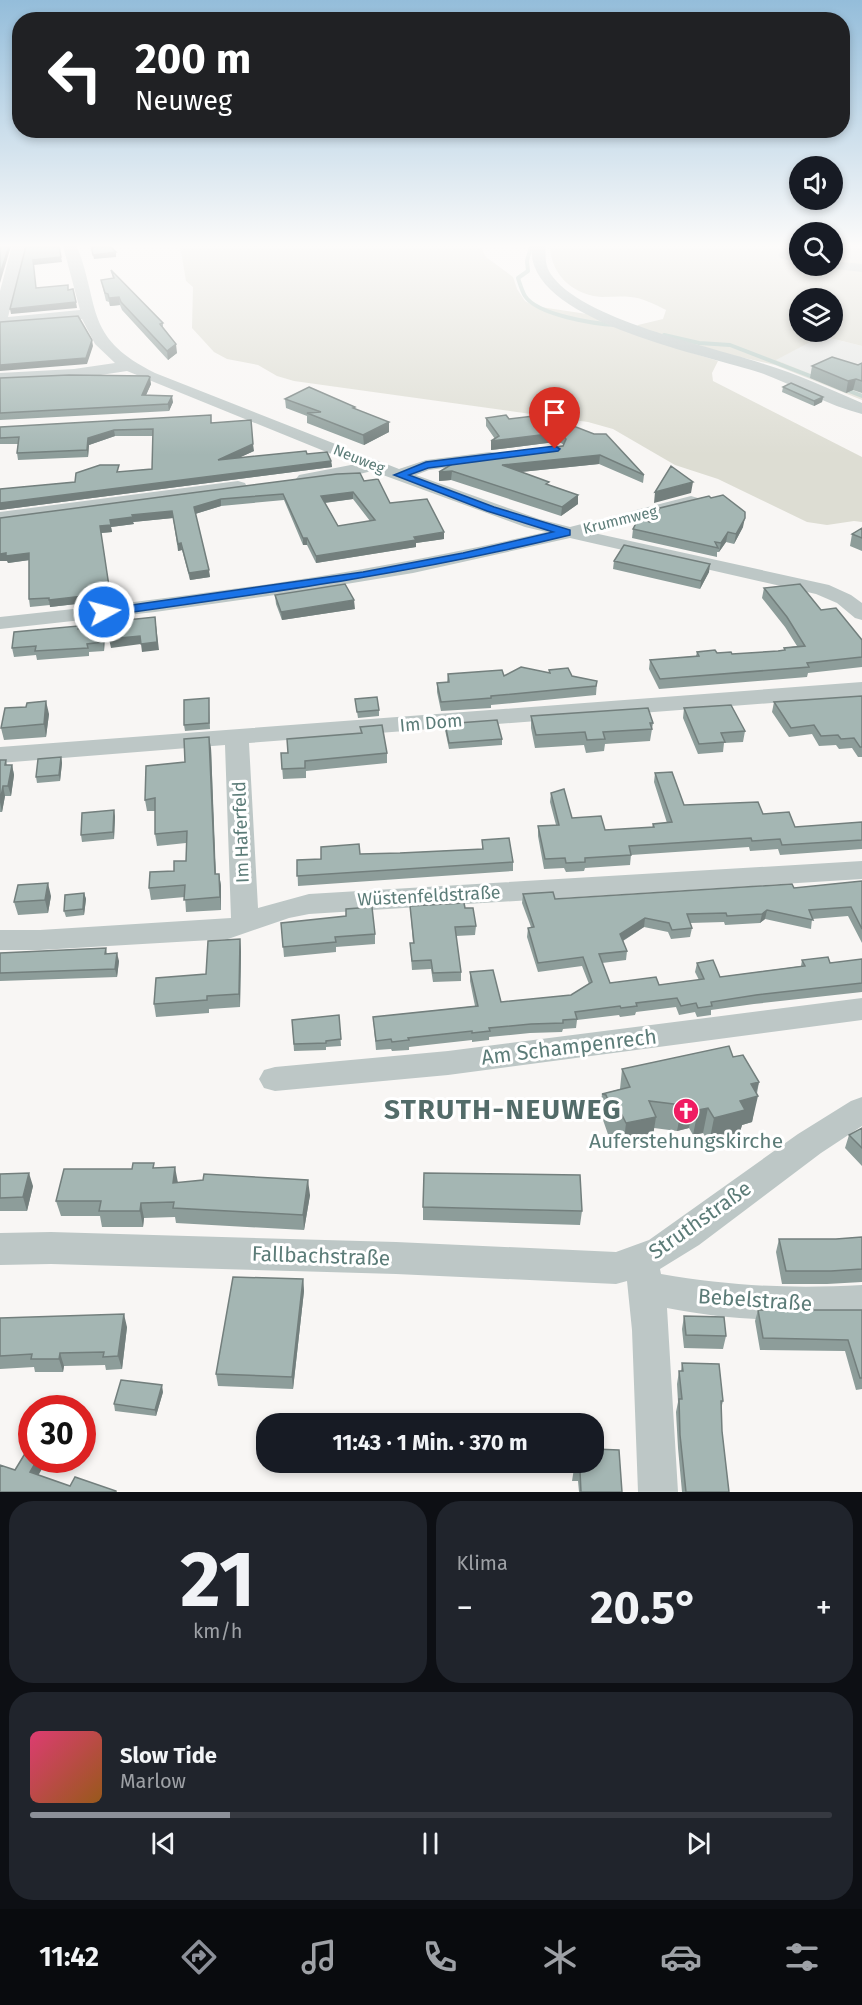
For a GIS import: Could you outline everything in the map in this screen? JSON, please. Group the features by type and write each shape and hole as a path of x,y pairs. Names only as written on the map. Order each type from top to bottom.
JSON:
{"street":[{"path":"0,320 65,316"},
{"name":"Neuweg","path":"90,316 101,342 130,366 170,385 399,475 501,513 566,533 822,589 861,610"},
{"path":"605,316 660,340 774,372 861,412"},
{"path":"0,378 74,374 130,366"},
{"path":"202,415 234,410"},
{"path":"399,475 426,465 502,455"},
{"path":"292,480 343,473 373,465"},
{"path":"0,518 259,484"},
{"name":"Krummweg","path":"0,623 153,606 309,584 433,563 566,533 708,497"},
{"name":"Im Dom","path":"0,755 237,739 862,689"},
{"name":"Im Haferfeld","path":"237,739 245,924"},
{"name":"Wüstenfeldstraße","path":"0,940 194,933 228,929 285,909 309,904 862,870"},
{"name":"Am Schampenrech","path":"274,1079 448,1063 862,1009"},
{"name":"Struthstraße","path":"658,1492 644,1274 676,1242 786,1158 862,1110"},
{"name":"Fallbachstraße","path":"0,1249 51,1248 396,1258 595,1269 616,1268 644,1274"},
{"name":"Bebelstraße","path":"644,1274 708,1299 756,1304 816,1305 862,1302"}],"shaded area":[{"path":"192,316 591,316 647,339 718,361 712,373 713,381 862,457 862,522 827,525 807,522 718,479 675,465 613,429 588,422 294,381 277,376 258,365 227,359 214,352 192,328"},
{"path":"664,316 789,316 789,342 810,342 776,360 862,395 862,400 775,365 709,350 637,327 663,319"},
{"path":"843,316 862,316 862,346 843,341"},
{"path":"843,341 862,346 862,395 775,360 810,342"}],"building":[{"path":"78,316 92,340 86,358 0,365 0,322"},
{"path":"134,316 156,316 163,323 160,324 176,344 167,351"},
{"path":"832,357 858,365 862,363 862,381 856,379 848,381 812,366"},
{"path":"69,375 148,376 150,377 142,395 172,396 168,404 0,413 0,378"},
{"path":"791,383 823,397 814,401 783,387"},
{"path":"309,387 389,422 363,435 307,413 321,412 285,399"},
{"path":"211,415 211,423 251,420 253,444 218,460 306,451 307,454 327,452 331,461 0,503 0,489 75,482 76,473 100,465 119,465 117,472 152,469 153,429 114,430 88,438 87,450 17,453 19,437 0,438 0,427"},
{"path":"506,415 509,419 542,415 548,423 558,422 563,428 571,425 594,434 606,434 644,475 600,455 502,465 578,495 562,507 452,471 439,472 459,460 563,446 566,439 562,434 556,433 491,441 499,436 486,418"},
{"path":"671,466 693,482 655,492"},
{"path":"360,473 364,481 378,479 390,503 427,499 444,532 414,537 416,540 316,556 307,538 303,538 283,494 221,499 194,507 209,570 189,573 181,543 178,544 172,511 132,515 133,517 110,520 111,525 100,526 110,593 49,600 49,598 29,599 29,553 6,556 6,553 0,554 0,518 337,474","holes":["353,492 375,520 338,526 321,496"]},
{"path":"723,495 745,512 745,518 736,534 728,532 721,543 715,542 718,548 633,529 639,518 650,522 660,508 709,496 711,498"},
{"path":"862,528 862,538 852,534"},
{"path":"624,545 710,564 701,581 614,561"},
{"path":"345,584 354,600 281,612 275,595"},
{"path":"800,584 821,610 836,608 862,640 862,657 807,663 809,667 660,679 650,660 699,656 697,652 715,650 717,653 731,652 732,654 778,651 785,650 784,648 805,646 787,617 764,588"},
{"path":"155,617 157,642 141,644 140,636 109,639 108,622"},
{"path":"78,626 78,629 103,626 103,642 87,644 88,648 35,651 36,646 12,648 14,632"},
{"path":"521,667 550,673 549,670 568,668 572,676 597,681 596,686 441,702 437,683 449,682 448,674 502,670 504,676"},
{"path":"862,696 862,747 854,738 841,739 838,735 821,736 814,725 791,728 774,702"},
{"path":"377,697 379,710 357,712 355,699"},
{"path":"209,698 209,723 184,725 184,700"},
{"path":"46,701 44,724 1,728 5,708 26,707 27,703"},
{"path":"731,705 745,731 721,733 725,742 699,744 684,708"},
{"path":"648,708 653,723 650,723 652,729 603,732 605,739 587,740 585,732 536,735 531,716"},
{"path":"497,720 502,739 449,743 445,724"},
{"path":"382,725 387,753 305,761 305,768 282,769 281,753 288,753 287,739 362,733 360,727"},
{"path":"209,737 215,874 219,874 220,897 184,900 185,885 149,888 150,872 174,871 174,861 186,861 187,831 155,834 155,798 145,800 146,766 185,762 184,739"},
{"path":"61,757 59,775 36,777 38,759"},
{"path":"0,760 6,760 5,765 12,765 8,786 3,786 0,802"},
{"path":"672,772 684,805 758,802 763,814 789,812 795,827 862,822 862,840 782,845 780,839 752,841 751,838 629,846 631,855 585,858 585,862 566,863 565,858 545,859 538,826 559,825 551,793 564,789 572,818 601,816 605,830 654,827 653,824 672,822 655,773"},
{"path":"114,810 113,832 81,835 82,813"},
{"path":"509,838 513,862 297,876 297,860 321,859 321,847 359,844 360,854 400,853 483,849 482,840"},
{"path":"862,881 862,929 851,907 809,910 813,920 767,910 762,914 727,916 726,913 687,914 692,928 672,930 669,923 645,918 620,934 627,951 599,954 610,983 656,977 659,985 704,979 697,963 713,960 720,977 805,966 802,960 828,957 830,963 862,959 862,983 756,995 711,1002 712,1006 698,1008 696,1003 681,1006 677,998 636,1003 637,1006 575,1012 577,1019 563,1020 563,1023 489,1028 490,1031 408,1038 409,1040 392,1042 391,1039 376,1041 373,1017 478,1006 470,972 493,970 501,1002 571,995 592,982 583,957 538,963 528,928 534,927 523,894 553,892 555,899 792,884 794,888"},
{"path":"48,883 45,900 14,902 18,885"},
{"path":"84,893 83,909 64,911 65,895"},
{"path":"464,903 465,908 473,908 476,926 455,927 461,972 433,973 431,960 412,961 410,943 414,943 410,906"},
{"path":"372,907 375,934 335,937 336,942 283,947 281,923 346,916 346,909"},
{"path":"240,939 239,994 207,996 207,1000 154,1004 156,978 206,974 208,941"},
{"path":"106,948 105,954 117,953 115,969 0,973 0,953"},
{"path":"339,1015 341,1039 326,1041 326,1043 294,1044 292,1020"},
{"path":"729,1046 733,1057 743,1055 759,1082 751,1084 758,1096 740,1101 745,1110 714,1118 708,1108 698,1110 693,1102 682,1105 649,1101 656,1117 626,1123 621,1113 613,1114 606,1095 602,1094 630,1087 622,1069"},
{"path":"862,1128 862,1148 849,1135"},
{"path":"133,1163 154,1163 153,1168 175,1167 173,1183 203,1180 204,1174 308,1180 303,1215 173,1208 174,1202 141,1203 140,1211 99,1211 101,1201 56,1201 64,1169 132,1169"},
{"path":"29,1173 23,1197 0,1198 0,1174"},
{"path":"424,1173 580,1175 582,1211 423,1207"},
{"path":"862,1237 862,1269 786,1271 779,1239"},
{"path":"233,1277 303,1279 292,1377 216,1374"},
{"path":"758,1310 862,1310 862,1378 860,1378 848,1340 763,1338"},
{"path":"124,1314 118,1356 103,1357 104,1352 60,1353 59,1359 31,1359 32,1354 0,1356 0,1318"},
{"path":"684,1316 724,1317 726,1336 686,1335"},
{"path":"682,1363 719,1364 723,1401 721,1401 722,1431 729,1492 686,1492 680,1435 679,1399 682,1399 679,1371 683,1371"},
{"path":"121,1380 162,1385 155,1410 114,1404"},
{"path":"604,1449 619,1450 622,1492 581,1492 580,1473 604,1473"},
{"path":"0,1465 15,1470 18,1465 18,1473 33,1473 70,1486 75,1477 116,1492 0,1492"}],"waterway":[{"path":"563,316 616,325"},
{"path":"664,335 699,343 730,345 818,379"},
{"path":"844,389 862,396"}],"place":[{"name":"Auferstehungskirche","path":"686,1111"}],"district":[{"name":"STRUTH-NEUWEG","path":"503,1109"}],"route":[{"path":"104,612 184,603 363,576 463,557 566,533 491,509 399,475 426,465 443,462 555,449"}]}
